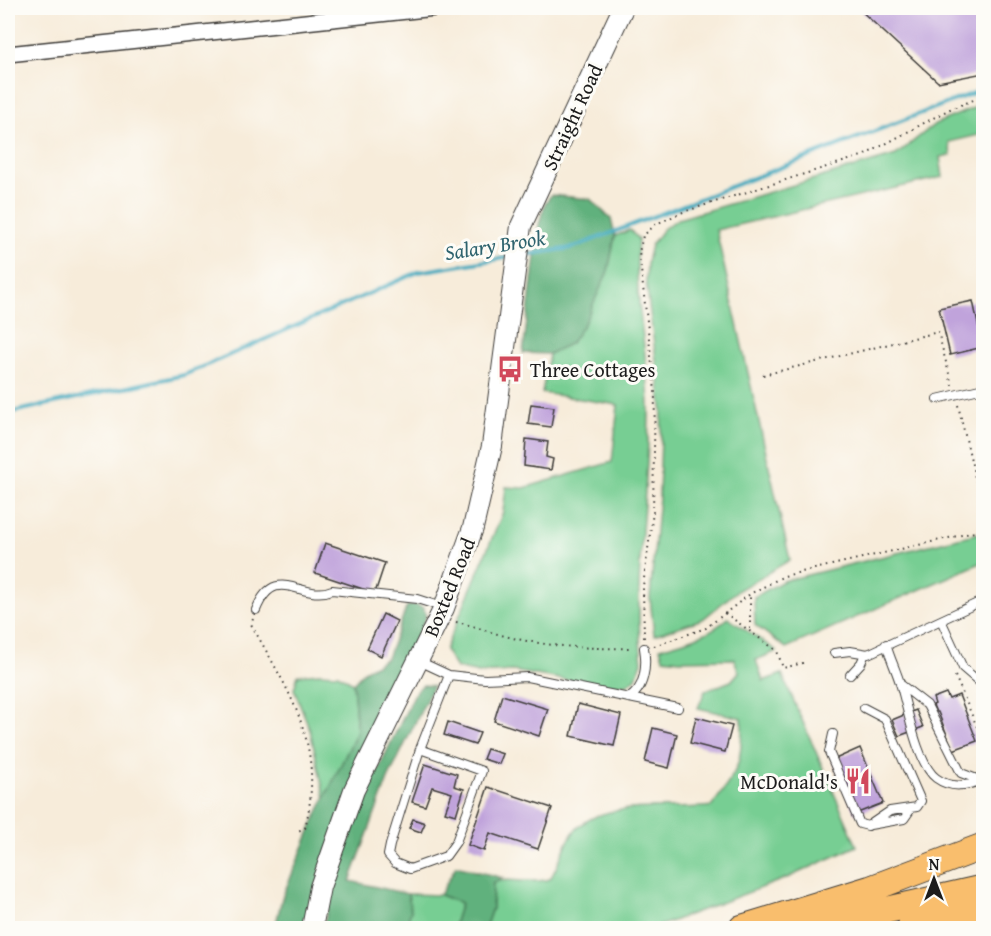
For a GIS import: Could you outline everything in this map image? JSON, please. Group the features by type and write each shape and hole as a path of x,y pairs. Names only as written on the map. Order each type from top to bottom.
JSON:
{"highway":[{"path":"742,928 870,889 984,846"},
{"path":"808,928 984,888"},
{"path":"910,928 984,913"}],"street":[{"path":"8,54 435,8"},
{"name":"Straight Road","path":"521,226 623,8"},
{"name":"Boxted Road","path":"312,928 320,887 354,790 444,608 473,528 492,446 521,226"}],"lane":[{"path":"937,399 984,388"},
{"path":"256,610 265,593 277,585 288,585 322,594 332,590 417,599 444,608"},
{"path":"850,675 866,654 984,600"},
{"path":"941,620 963,668 984,686"},
{"path":"885,644 928,770 935,777 950,785 965,786 983,780"},
{"path":"628,698 637,690 645,671 644,648"},
{"path":"834,653 850,651 866,654"},
{"path":"417,661 449,675 485,679 527,677 678,708"},
{"path":"420,749 482,771 456,842 446,856 410,868 395,863 388,855 420,749 449,675"},
{"path":"977,678 984,692"},
{"path":"900,684 927,705 961,773 983,780"},
{"path":"833,734 829,752 855,817 860,824 868,826 904,819 921,801 885,719 864,708"},
{"path":"868,826 890,811 901,808 911,809"}],"path":[{"path":"644,648 643,586 653,512 655,392 640,276 639,252 643,236 656,224 683,212 865,154 950,109 984,96"},
{"path":"763,375 938,333 984,516"},
{"path":"444,608 450,621 504,636 586,649 644,648 706,628 750,594 784,576 979,531 984,524"},
{"path":"750,594 750,629"},
{"path":"256,610 251,624 283,679 309,744 313,777 311,803 305,828 298,831"},
{"path":"725,613 750,629 777,651 783,668 803,663"},
{"path":"953,673 984,743"}],"green space":[{"path":"983,104 983,134 949,142 951,155 940,157 943,177 716,230 790,560 737,591 703,619 654,635 650,598 659,497 662,407 646,282 651,245 663,229 678,219 896,155 935,124"},
{"path":"551,195 590,199 611,219 615,236 608,271 585,322 571,343 549,354 523,353 539,224 545,204"},
{"path":"630,230 638,239 637,281 649,407 639,598 642,662 636,678 626,685 601,686 513,671 479,673 456,668 445,650 503,512 506,487 524,488 612,462 618,405 542,393 549,354 571,343 608,271 615,236"},
{"path":"983,532 983,562 786,648 755,625 754,597 783,581"},
{"path":"416,605 424,608 426,617 384,709 302,928 275,928 282,898 318,812 357,732 353,683 364,671 387,658 407,606"},
{"path":"728,618 777,651 756,660 763,681 782,674 857,846 787,878 654,928 485,928 492,908 493,883 506,880 542,881 550,879 573,833 585,822 601,814 619,810 712,806 737,766 740,757 742,718 698,708 705,691 731,681 739,672 734,659 663,658 660,648 704,634"},
{"path":"338,674 353,683 357,732 325,798 310,730 294,689 298,675"},
{"path":"423,685 433,686 388,779 350,881 408,894 411,911 405,928 323,928 337,873 367,792 416,691"},
{"path":"456,866 503,878 493,883 492,908 485,928 453,928 461,903 440,895"},
{"path":"408,894 440,895 461,903 453,928 405,928 411,911"}],"building":[{"path":"858,8 984,8 984,73 938,82"},
{"path":"973,301 983,347 950,355 939,308"},
{"path":"531,404 554,407 551,427 528,424"},
{"path":"526,439 548,442 546,457 553,459 551,470 524,466"},
{"path":"325,543 385,563 375,593 315,573"},
{"path":"383,614 397,621 381,656 367,649"},
{"path":"946,693 949,699 959,695 977,741 953,750 933,705 935,704 933,698"},
{"path":"502,695 548,709 539,736 494,721"},
{"path":"578,704 621,715 614,746 571,736"},
{"path":"916,710 923,727 899,736 892,720"},
{"path":"696,717 732,726 725,752 690,743"},
{"path":"448,722 480,733 475,745 444,735"},
{"path":"653,728 677,734 669,768 645,762"},
{"name":"McDonald's","path":"860,748 883,803 855,814 833,760"},
{"path":"487,749 503,754 499,764 483,759"},
{"path":"425,764 457,774 454,786 464,789 456,815 445,812 452,793 432,787 425,806 412,802"},
{"path":"488,787 552,808 538,849 490,833 484,851 468,845"},
{"path":"413,819 425,823 421,832 409,828"}],"waterway":[{"name":"Salary Brook","path":"524,255 572,248 984,89"},
{"name":"Salary Brook","path":"8,413 184,375 418,272 511,257"}],"place":[{"name":"Three Cottages","path":"510,369"},
{"name":"McDonald's","path":"858,781"}]}
